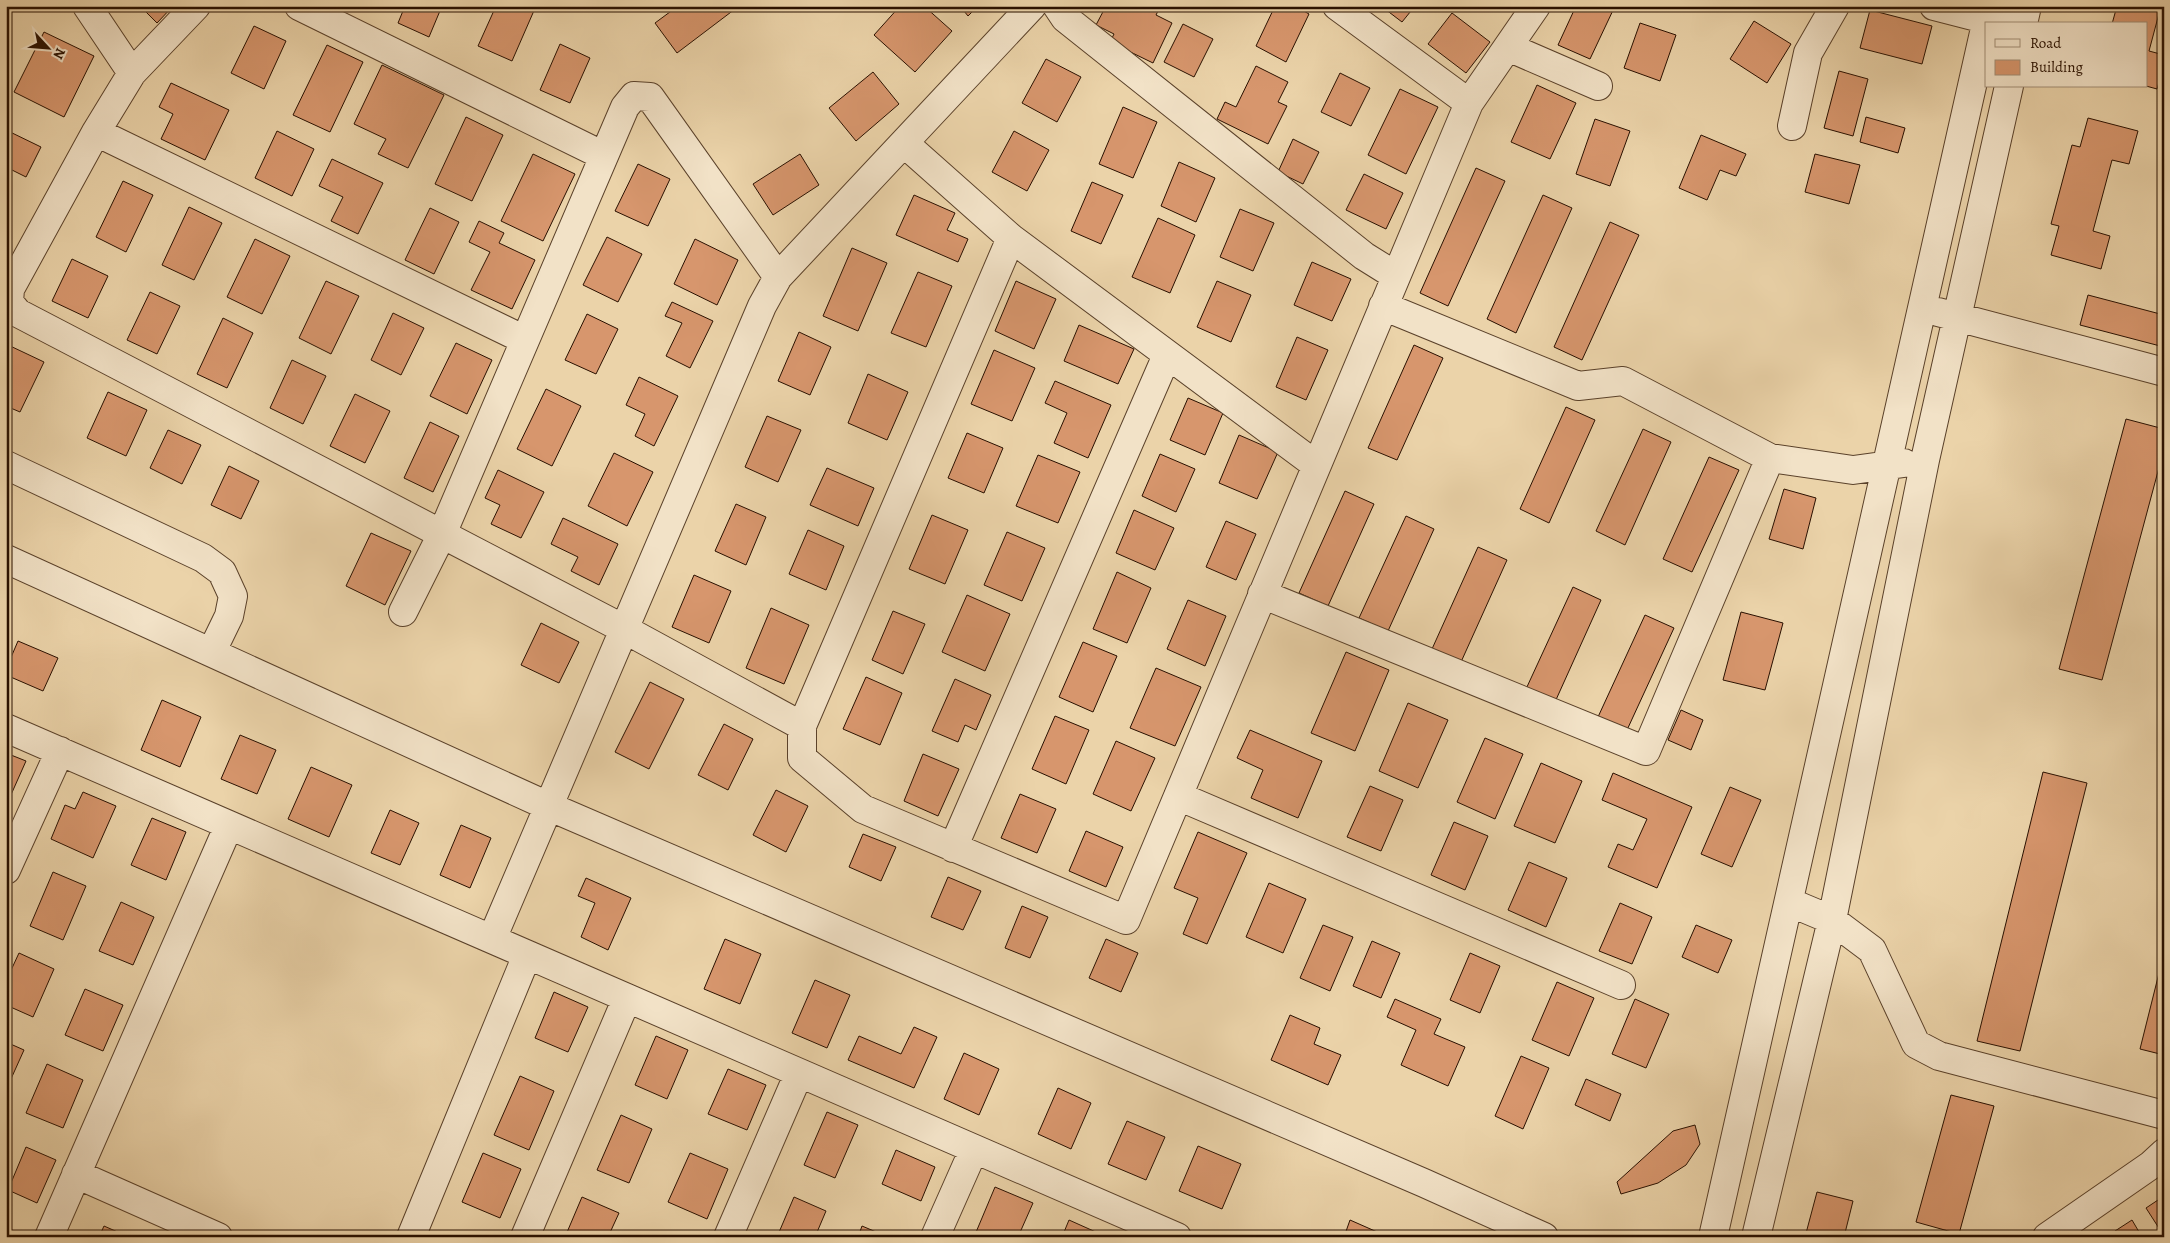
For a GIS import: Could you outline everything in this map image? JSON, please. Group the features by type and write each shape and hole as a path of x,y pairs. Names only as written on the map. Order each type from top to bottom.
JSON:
{"street":[{"path":"87,6 132,73"},
{"path":"196,6 132,73 96,132 10,289 8,303 18,313 624,629 802,726"},
{"path":"299,6 604,156"},
{"path":"492,939 762,306 778,278 1032,6"},
{"path":"1057,6 1065,18 1356,250 1396,276"},
{"path":"1337,6 1469,103"},
{"path":"1011,238 802,726 802,758 863,809 1126,920 1469,103 1536,6"},
{"path":"1792,126 1808,53 1835,6"},
{"path":"1934,6 1994,17"},
{"path":"2023,22 2027,6"},
{"path":"1508,47 1598,86"},
{"path":"1713,1237 1922,308 1985,53"},
{"path":"1756,1237 1832,920 1925,460 2009,88"},
{"path":"403,612 442,534 625,107 634,96 650,97 778,278"},
{"path":"96,132 525,340"},
{"path":"904,143 1011,238 1316,465"},
{"path":"1383,306 1578,386 1623,381 1770,458 1853,470 1925,460"},
{"path":"1922,308 2164,372"},
{"path":"953,848 1167,354"},
{"path":"1262,594 1646,751 1770,458"},
{"path":"6,465 202,558 222,572 233,596 229,616 212,651"},
{"path":"6,559 212,651 548,806 1387,1167 1544,1237"},
{"path":"6,728 974,1149 1146,1231 1177,1237"},
{"path":"6,870 60,752"},
{"path":"1178,796 1621,985"},
{"path":"48,1237 229,825"},
{"path":"1789,902 1832,920 1872,950 1916,1044 1939,1056 2164,1115"},
{"path":"411,1237 527,955"},
{"path":"525,1237 628,998"},
{"path":"728,1237 799,1073"},
{"path":"935,1237 974,1149"},
{"path":"2047,1237 2151,1165 2164,1153"},
{"path":"76,1174 218,1237"}],"building":[{"path":"140,6 173,6 157,23"},
{"path":"405,6 442,6 429,37 398,23"},
{"path":"496,6 536,6 512,61 478,46"},
{"path":"678,6 739,6 677,53 655,23"},
{"path":"900,6 924,6 952,31 915,72 874,35"},
{"path":"960,6 978,6 968,16"},
{"path":"1106,6 1160,7 1156,15 1172,23 1153,63 1110,42 1114,34 1096,25"},
{"path":"1275,6 1295,6 1309,14 1286,62 1256,46"},
{"path":"1381,6 1415,6 1402,22"},
{"path":"1576,6 1615,6 1590,59 1558,45"},
{"path":"2117,6 2161,6 2149,51 2164,55 2164,65 2157,89 2148,87 2148,22 2113,22"},
{"path":"1870,10 1932,26 1922,64 1860,48"},
{"path":"1452,13 1490,42 1466,73 1428,44"},
{"path":"1754,21 1791,44 1767,83 1730,59"},
{"path":"1640,23 1676,35 1660,81 1624,68"},
{"path":"1183,24 1213,39 1194,77 1164,62"},
{"path":"254,26 286,41 264,89 231,73"},
{"path":"44,32 94,56 64,117 14,92"},
{"path":"560,44 590,58 570,103 540,90"},
{"path":"327,45 363,62 330,132 293,115"},
{"path":"1046,59 1081,77 1057,122 1022,103"},
{"path":"382,65 444,95 408,168 378,154 386,139 354,124"},
{"path":"1256,66 1288,82 1278,102 1287,106 1268,144 1217,119 1225,102 1236,107"},
{"path":"1839,71 1868,79 1853,136 1824,128"},
{"path":"873,72 899,104 856,141 829,108"},
{"path":"1340,73 1370,88 1351,126 1321,112"},
{"path":"171,83 229,110 205,160 161,139 173,114 159,107"},
{"path":"1537,85 1576,103 1550,159 1511,142"},
{"path":"1400,89 1438,107 1406,174 1368,155"},
{"path":"1123,107 1157,122 1133,178 1099,164"},
{"path":"466,117 503,135 472,201 435,184"},
{"path":"1866,117 1905,128 1898,153 1860,142"},
{"path":"2088,118 2138,131 2129,164 2112,160 2093,231 2110,236 2101,269 2051,255 2059,226 2051,224 2072,145 2080,147"},
{"path":"1595,119 1630,131 1610,186 1576,174"},
{"path":"6,130 41,147 26,177 6,167"},
{"path":"277,131 314,149 292,196 255,178"},
{"path":"1014,131 1049,150 1027,191 992,172"},
{"path":"1701,135 1746,154 1736,176 1720,170 1707,200 1679,188"},
{"path":"1293,139 1319,152 1303,184 1278,172"},
{"path":"533,154 575,174 543,241 501,221"},
{"path":"800,154 819,185 773,215 753,184"},
{"path":"1815,154 1860,165 1849,204 1805,192"},
{"path":"332,159 383,183 358,234 331,221 343,197 319,186"},
{"path":"1179,162 1215,178 1196,222 1161,206"},
{"path":"638,164 670,179 648,226 615,211"},
{"path":"1476,168 1505,181 1448,306 1420,293"},
{"path":"1364,174 1403,193 1386,229 1346,210"},
{"path":"123,181 153,195 126,252 96,237"},
{"path":"1092,182 1123,195 1101,244 1071,231"},
{"path":"914,195 955,213 947,230 968,239 958,262 896,235"},
{"path":"1543,195 1572,208 1516,333 1487,319"},
{"path":"189,207 222,223 194,280 162,265"},
{"path":"430,208 459,222 434,274 405,260"},
{"path":"1240,209 1274,223 1253,271 1220,257"},
{"path":"1158,218 1195,235 1170,293 1132,277"},
{"path":"479,221 504,233 499,243 535,260 512,309 471,290 490,252 469,242"},
{"path":"1610,222 1639,235 1582,360 1554,347"},
{"path":"607,237 642,254 618,302 583,285"},
{"path":"255,239 290,256 262,314 227,297"},
{"path":"695,239 738,260 717,305 674,284"},
{"path":"852,248 887,263 858,331 823,316"},
{"path":"72,259 108,276 88,318 52,301"},
{"path":"1312,262 1351,279 1332,321 1294,305"},
{"path":"918,272 952,286 926,347 891,333"},
{"path":"326,281 359,296 331,354 299,338"},
{"path":"1016,281 1056,299 1034,349 995,331"},
{"path":"1217,281 1251,295 1231,342 1197,327"},
{"path":"150,292 180,306 157,354 127,340"},
{"path":"2088,295 2164,315 2164,347 2080,325"},
{"path":"672,302 713,321 690,368 666,356 682,323 665,316"},
{"path":"393,313 424,328 401,375 371,360"},
{"path":"587,314 618,329 596,374 565,360"},
{"path":"223,318 253,333 227,388 197,374"},
{"path":"1079,325 1134,349 1118,384 1064,361"},
{"path":"799,332 831,347 810,395 778,381"},
{"path":"1297,337 1328,350 1306,400 1276,387"},
{"path":"456,343 492,360 467,414 430,396"},
{"path":"6,344 44,362 20,412 6,406"},
{"path":"1414,345 1443,358 1397,460 1368,448"},
{"path":"994,350 1035,368 1012,421 971,404"},
{"path":"292,360 326,376 303,424 270,408"},
{"path":"868,374 908,392 887,440 848,423"},
{"path":"639,377 678,396 654,446 635,436 645,414 626,405"},
{"path":"1055,381 1111,405 1088,458 1054,443 1067,413 1045,403"},
{"path":"546,389 581,406 552,466 517,449"},
{"path":"108,392 147,410 126,456 87,438"},
{"path":"355,394 390,411 365,463 330,446"},
{"path":"1188,398 1223,413 1205,455 1170,440"},
{"path":"1566,407 1595,420 1549,523 1520,509"},
{"path":"767,416 801,430 778,482 745,467"},
{"path":"2126,419 2164,429 2164,449 2102,680 2059,669"},
{"path":"430,422 459,436 433,492 404,478"},
{"path":"1643,429 1671,442 1625,545 1596,531"},
{"path":"168,430 201,445 182,484 150,468"},
{"path":"967,433 1003,448 984,493 948,478"},
{"path":"1239,435 1278,452 1257,499 1219,483"},
{"path":"614,453 653,472 627,526 588,506"},
{"path":"1160,454 1195,469 1176,512 1142,496"},
{"path":"1038,455 1080,472 1058,523 1016,506"},
{"path":"1709,457 1739,470 1692,572 1663,559"},
{"path":"229,466 259,481 241,519 211,505"},
{"path":"827,468 874,488 858,526 810,505"},
{"path":"498,470 544,492 521,538 491,524 500,505 485,498"},
{"path":"1784,489 1816,498 1803,549 1769,539"},
{"path":"1345,491 1374,504 1328,606 1299,593"},
{"path":"736,504 766,517 746,565 715,551"},
{"path":"1134,510 1174,528 1155,570 1116,553"},
{"path":"932,515 968,530 945,584 909,569"},
{"path":"1406,516 1434,529 1388,631 1359,618"},
{"path":"563,518 618,544 599,585 571,571 578,557 551,544"},
{"path":"1226,521 1256,534 1236,580 1206,567"},
{"path":"808,530 844,546 826,590 789,574"},
{"path":"1007,532 1045,548 1022,601 984,585"},
{"path":"371,533 411,551 385,605 346,586"},
{"path":"1478,547 1507,560 1461,662 1432,649"},
{"path":"1117,572 1151,588 1127,643 1093,629"},
{"path":"694,575 731,591 709,643 672,627"},
{"path":"1573,587 1601,600 1555,702 1526,689"},
{"path":"967,595 1010,614 985,671 942,652"},
{"path":"1188,600 1226,616 1205,666 1167,649"},
{"path":"771,608 809,625 784,684 746,668"},
{"path":"893,611 925,624 903,674 872,660"},
{"path":"1741,612 1783,623 1765,690 1723,680"},
{"path":"1645,615 1674,628 1627,730 1598,717"},
{"path":"541,623 579,642 559,683 521,665"},
{"path":"18,641 58,658 43,691 6,675 6,669"},
{"path":"1083,642 1117,656 1093,712 1059,697"},
{"path":"1346,652 1389,670 1355,751 1311,733"},
{"path":"1156,668 1201,687 1175,746 1130,728"},
{"path":"866,677 902,693 880,745 843,729"},
{"path":"955,679 991,695 976,730 965,725 958,742 932,731"},
{"path":"650,682 684,699 649,769 615,752"},
{"path":"162,700 201,717 180,767 141,750"},
{"path":"1408,703 1448,720 1418,788 1379,771"},
{"path":"1681,710 1703,720 1691,750 1668,740"},
{"path":"1055,716 1089,730 1066,784 1032,769"},
{"path":"724,724 753,739 728,790 698,775"},
{"path":"1250,730 1322,761 1298,818 1251,798 1263,770 1237,758"},
{"path":"240,735 276,750 257,794 221,779"},
{"path":"1485,738 1523,754 1495,819 1457,802"},
{"path":"1116,741 1155,758 1131,811 1093,794"},
{"path":"6,753 26,761 6,806"},
{"path":"923,754 959,769 938,816 904,801"},
{"path":"1541,763 1582,781 1555,843 1514,826"},
{"path":"311,767 352,785 329,837 288,819"},
{"path":"2043,772 2087,783 2020,1051 1977,1041"},
{"path":"1613,773 1692,807 1657,888 1608,867 1618,844 1633,850 1647,819 1602,800"},
{"path":"1370,786 1403,800 1381,851 1347,837"},
{"path":"1730,787 1761,800 1732,867 1701,854"},
{"path":"776,790 808,806 786,852 753,835"},
{"path":"83,792 116,806 93,858 51,839 65,805 75,809"},
{"path":"1020,794 1056,809 1037,853 1001,838"},
{"path":"390,810 419,823 400,865 371,853"},
{"path":"152,818 186,832 166,880 131,865"},
{"path":"1454,822 1488,836 1465,890 1431,875"},
{"path":"461,825 491,838 470,888 440,875"},
{"path":"1086,831 1123,847 1106,887 1069,871"},
{"path":"1198,832 1247,853 1207,944 1183,934 1198,898 1174,888"},
{"path":"863,834 896,847 881,881 849,867"},
{"path":"1529,862 1567,878 1546,927 1508,910"},
{"path":"53,872 86,886 63,940 30,926"},
{"path":"948,877 981,891 963,930 931,917"},
{"path":"586,878 631,898 608,950 581,937 595,903 578,896"},
{"path":"1269,883 1306,899 1283,953 1246,937"},
{"path":"121,902 154,917 133,965 99,951"},
{"path":"1620,903 1652,917 1632,964 1599,951"},
{"path":"1022,906 1048,917 1030,958 1005,948"},
{"path":"1323,925 1353,937 1330,991 1300,978"},
{"path":"1696,925 1732,940 1718,973 1682,957"},
{"path":"725,939 761,954 740,1004 704,989"},
{"path":"1106,939 1138,953 1121,992 1089,978"},
{"path":"1372,941 1400,953 1381,998 1353,986"},
{"path":"19,953 54,969 33,1017 6,1005 6,981"},
{"path":"1470,953 1500,966 1480,1013 1450,1000"},
{"path":"2164,953 2164,1055 2140,1049"},
{"path":"815,980 850,995 827,1048 792,1033"},
{"path":"1557,982 1594,998 1569,1056 1532,1040"},
{"path":"85,989 123,1005 103,1051 65,1035"},
{"path":"554,992 588,1007 568,1052 535,1038"},
{"path":"1395,999 1441,1019 1434,1034 1465,1047 1448,1086 1401,1065 1416,1030 1387,1017"},
{"path":"1635,999 1669,1014 1646,1068 1612,1054"},
{"path":"1290,1015 1320,1028 1314,1044 1341,1055 1328,1085 1271,1060"},
{"path":"914,1027 937,1037 914,1088 848,1060 859,1036 901,1054"},
{"path":"656,1036 688,1050 667,1099 635,1085"},
{"path":"6,1042 24,1050 6,1090"},
{"path":"964,1053 999,1069 979,1115 944,1099"},
{"path":"1521,1056 1549,1068 1523,1129 1495,1116"},
{"path":"47,1064 83,1080 63,1128 26,1113"},
{"path":"728,1069 766,1085 747,1130 708,1114"},
{"path":"520,1076 554,1091 529,1150 494,1135"},
{"path":"1586,1079 1621,1094 1610,1121 1575,1105"},
{"path":"1058,1088 1091,1103 1071,1149 1038,1134"},
{"path":"1951,1095 1994,1106 1959,1234 1916,1222"},
{"path":"827,1112 858,1125 835,1178 804,1165"},
{"path":"621,1115 652,1129 629,1183 597,1170"},
{"path":"1127,1121 1165,1137 1146,1180 1108,1164"},
{"path":"1695,1125 1700,1144 1686,1165 1658,1183 1621,1194 1617,1182 1673,1131"},
{"path":"1198,1146 1241,1164 1222,1209 1179,1191"},
{"path":"26,1147 56,1160 37,1203 8,1190"},
{"path":"896,1150 935,1167 921,1201 882,1184"},
{"path":"483,1153 521,1169 500,1218 462,1202"},
{"path":"690,1153 728,1169 707,1219 668,1202"},
{"path":"995,1187 1033,1203 1018,1237 974,1237"},
{"path":"1817,1192 1853,1201 1844,1237 1805,1237"},
{"path":"2164,1196 2164,1236 2146,1208"},
{"path":"582,1197 619,1213 608,1237 565,1237"},
{"path":"794,1197 826,1211 815,1237 777,1237"},
{"path":"1069,1220 1107,1237 1062,1237"},
{"path":"1350,1220 1384,1235 1383,1237 1344,1237"},
{"path":"2132,1220 2142,1237 2119,1237 2115,1231"},
{"path":"104,1226 129,1237 99,1237"},
{"path":"862,1226 888,1237 858,1237"}]}
